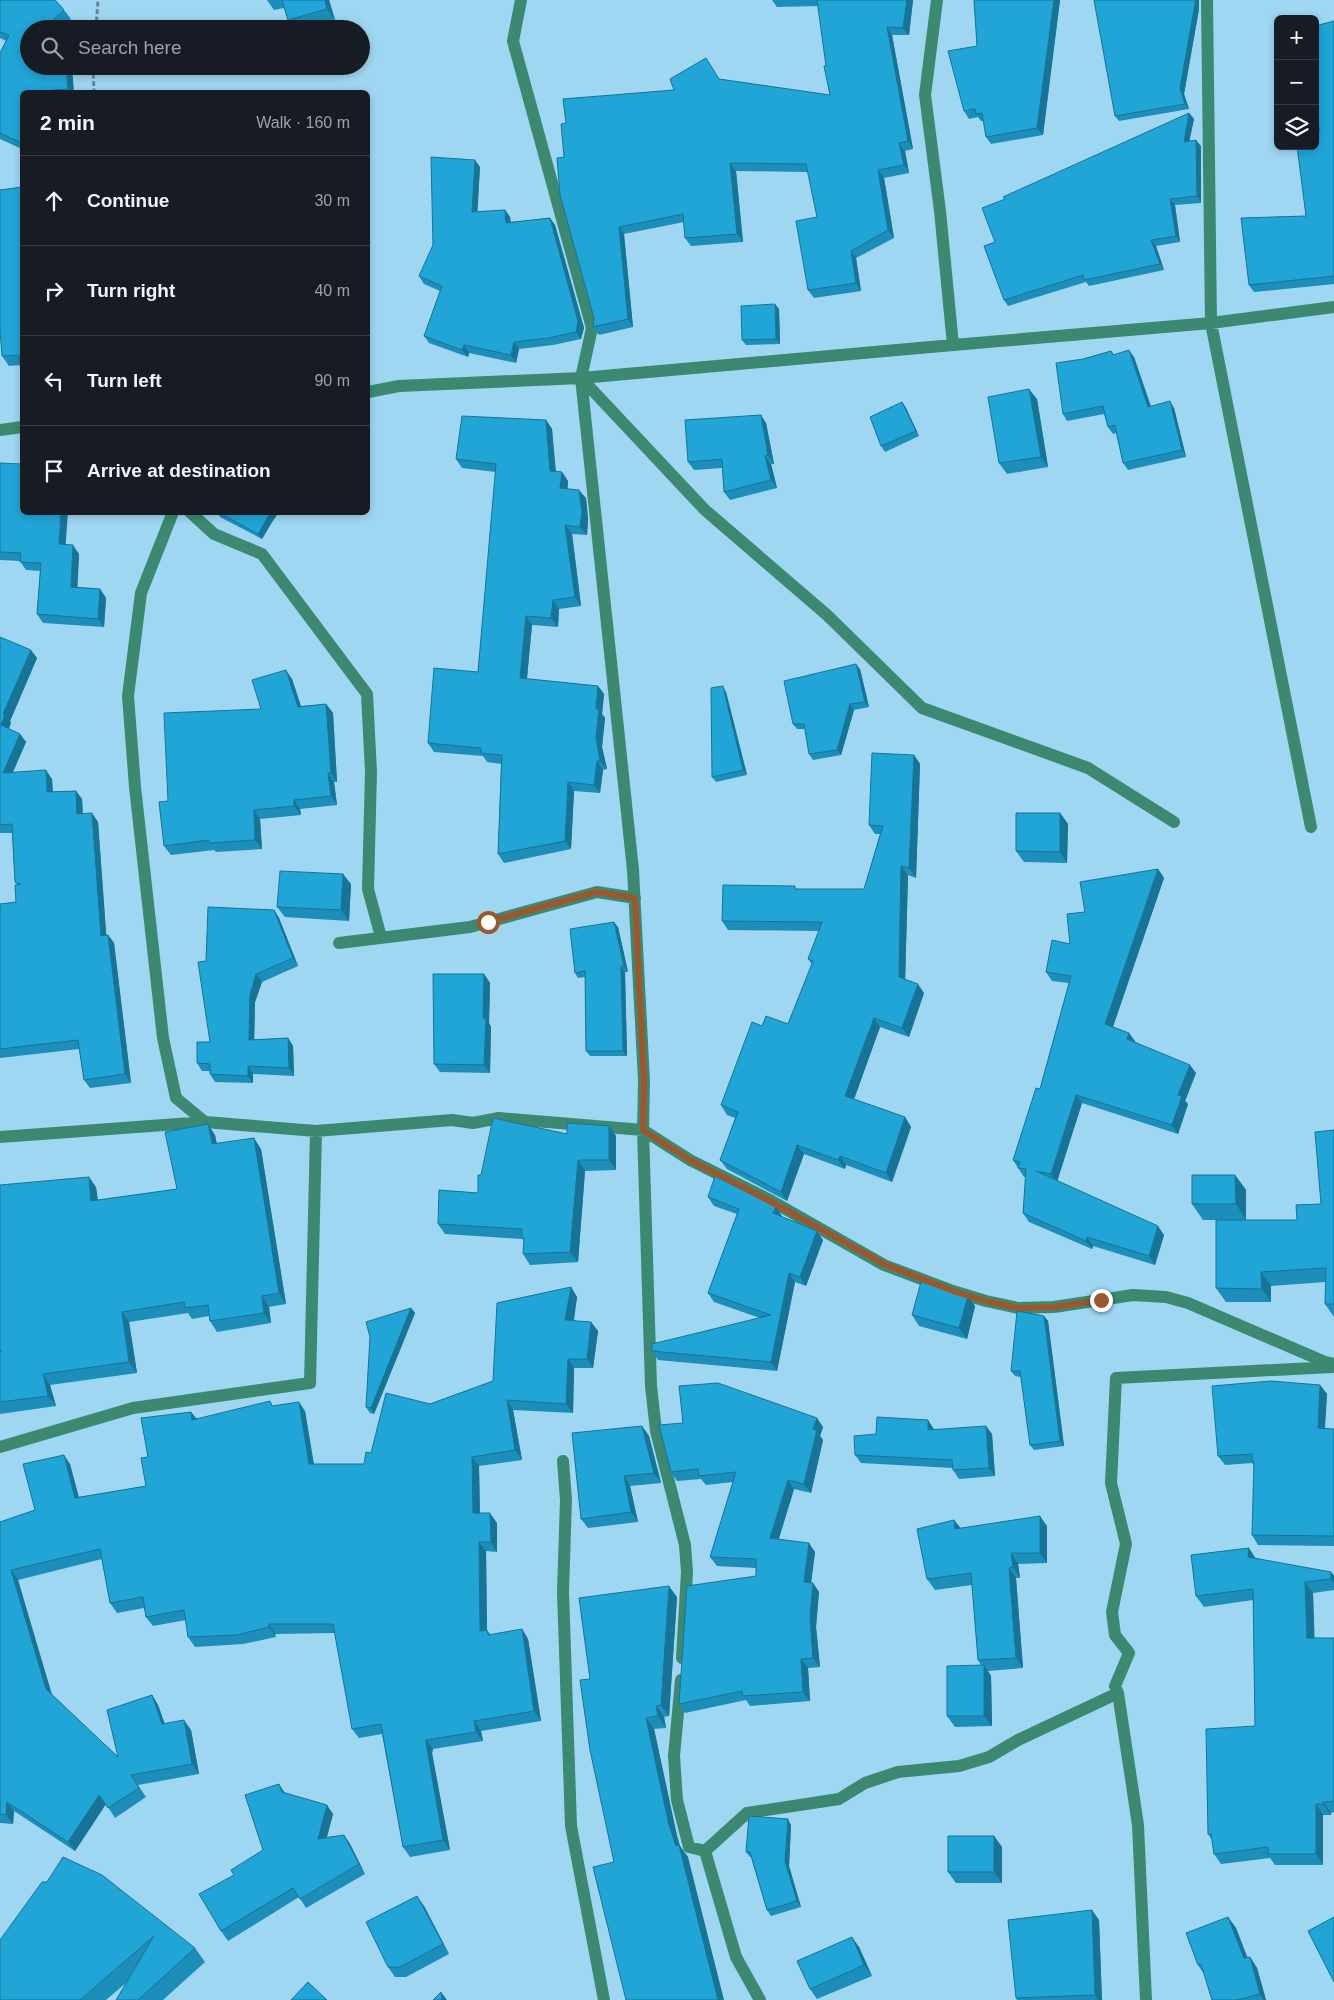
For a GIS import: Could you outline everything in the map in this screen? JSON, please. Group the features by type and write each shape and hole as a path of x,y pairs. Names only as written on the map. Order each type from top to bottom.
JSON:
{"street":[{"path":"521,0 513,41 592,328 581,378 635,898 644,1081 643,1130 652,1395 656,1431 685,1545 687,1572 674,1756 677,1800 689,1847 705,1851"},
{"path":"937,0 925,94 940,211 953,345"},
{"path":"1207,0 1211,323 1311,827"},
{"path":"370,392 399,386 581,378 1211,323 1334,307"},
{"path":"581,378 705,510 827,615 922,708 1088,768 1174,822"},
{"path":"0,430 20,427"},
{"path":"172,515 141,593 128,696 135,787 163,1038 176,1098 205,1122"},
{"path":"193,515 214,534 262,554 367,694 371,772 368,889 381,937"},
{"path":"339,942 470,927 596,892 635,898"},
{"path":"0,1137 205,1122 316,1131 452,1120 472,1123 499,1118 643,1130 690,1160 768,1200 884,1264 953,1291 1018,1308 1054,1307 1133,1295 1166,1297 1188,1303 1334,1365"},
{"path":"0,1447 133,1408 310,1383 316,1131"},
{"path":"1146,2000 1138,1825 1118,1693 1115,1686 1129,1654 1116,1635 1112,1612 1126,1544 1111,1483 1116,1378 1334,1365"},
{"path":"564,1461 566,1500 563,1592 570,1826 604,2000"},
{"path":"705,1851 747,1812 839,1799 865,1784 898,1772 959,1766 989,1757 1018,1740 1118,1693"},
{"path":"705,1851 736,1957 760,2000"}],"path":[{"path":"97,20 98,0"},
{"path":"93,75 94,90"}],"building":[{"path":"0,0 55,0 64,10 54,20 20,20 20,75 67,75 68,89 20,90 20,142 0,133 0,53 9,35 0,32"},
{"path":"282,0 325,0 327,9 288,20"},
{"path":"817,0 907,0 903,28 887,27 908,141 899,143 904,165 878,170 888,230 851,251 856,283 808,290 796,221 817,217 806,164 730,163 737,234 685,238 683,214 619,227 628,319 593,327 594,318 560,195 557,158 564,157 561,124 566,123 563,99 674,90 670,79 706,58 719,79 830,95 824,66 826,66"},
{"path":"974,0 1054,0 1037,128 986,137 982,113 976,114 975,109 964,111 948,51 977,46"},
{"path":"1094,0 1195,0 1180,88 1185,104 1115,116"},
{"path":"1334,21 1334,276 1249,285 1241,218 1306,216 1298,150 1319,150 1319,25"},
{"path":"1189,113 1184,142 1196,140 1197,196 1170,199 1176,236 1151,240 1160,264 1084,280 1083,275 1004,300 984,246 995,242 982,208"},
{"path":"431,157 475,160 472,212 505,210 506,223 550,218 578,321 576,332 514,342 511,355 464,345 462,350 424,336 442,286 419,276 433,245"},
{"path":"20,187 20,364 19,355 2,356 0,330 0,190"},
{"path":"775,304 776,339 742,340 741,306"},
{"path":"1129,350 1148,407 1170,401 1182,450 1123,463 1115,425 1108,427 1103,406 1063,414 1056,363 1083,359 1111,351 1113,355"},
{"path":"1029,389 1041,457 999,463 988,397"},
{"path":"902,402 916,431 881,446 870,417"},
{"path":"761,415 768,455 765,456 771,480 724,492 722,459 688,462 685,420"},
{"path":"462,416 546,420 550,471 562,472 560,488 579,490 582,511 580,527 565,525 575,597 553,600 551,618 526,616 520,678 598,686 596,709 599,709 596,738 600,761 597,761 594,785 568,782 565,841 498,854 502,755 481,753 481,748 428,743 434,668 478,672 496,464 456,459"},
{"path":"0,463 20,464 20,515 61,515 59,544 73,545 71,587 100,589 98,619 37,614 41,563 20,562 21,553 0,552"},
{"path":"223,515 269,515 258,534"},
{"path":"0,637 31,650 3,714 5,715 1,725 20,734 3,773 46,770 47,792 76,791 77,814 92,813 101,936 108,935 125,1074 84,1080 78,1040 0,1049 0,904 16,902 15,885 21,884 15,882 12,824 0,825"},
{"path":"856,664 865,702 850,704 837,750 809,754 804,724 793,724 784,681"},
{"path":"286,670 298,707 326,704 331,773 328,773 331,796 294,800 294,806 254,810 255,840 209,843 209,840 164,846 159,802 168,801 164,713 261,709 252,680"},
{"path":"723,686 743,770 712,777 711,688"},
{"path":"872,753 914,755 909,868 901,866 899,977 918,984 902,1028 874,1018 845,1096 905,1117 886,1173 840,1156 838,1160 797,1145 781,1192 720,1160 738,1112 721,1105 752,1022 762,1026 766,1016 788,1024 813,961 808,959 822,922 722,921 723,885 795,886 795,889 864,889 883,826 869,825"},
{"path":"1016,813 1060,813 1060,852 1016,851"},
{"path":"1158,869 1105,1024 1129,1033 1127,1039 1190,1065 1178,1095 1182,1096 1172,1125 1076,1095 1051,1174 1036,1171 1158,1226 1149,1256 1087,1237 1086,1241 1023,1213 1026,1169 1018,1168 1020,1162 1013,1160 1036,1088 1040,1089 1071,976 1046,972 1052,940 1070,944 1067,914 1085,912 1080,882"},
{"path":"280,871 343,874 341,910 277,907"},
{"path":"208,907 274,910 293,958 256,974 250,995 249,1040 288,1038 289,1068 248,1066 248,1076 210,1074 210,1064 197,1063 197,1042 210,1042 198,962 206,961"},
{"path":"614,922 624,966 621,967 623,1051 586,1051 585,971 575,973 570,929"},
{"path":"433,974 484,974 483,1018 486,1018 484,1065 434,1064"},
{"path":"493,1118 567,1134 567,1123 609,1126 609,1160 578,1160 570,1252 523,1254 524,1238 522,1237 522,1229 438,1224 439,1190 478,1193 478,1175 481,1175"},
{"path":"208,1124 212,1144 254,1138 279,1293 262,1296 264,1313 210,1321 208,1305 185,1308 184,1302 122,1312 129,1362 43,1374 48,1396 0,1402 0,1352 2,1351 0,1351 0,1185 89,1177 91,1201 177,1189 165,1132"},
{"path":"1334,1130 1334,1304 1325,1304 1326,1268 1261,1272 1262,1289 1216,1288 1216,1220 1297,1220 1296,1205 1321,1204 1315,1132"},
{"path":"1192,1175 1235,1175 1236,1204 1192,1204"},
{"path":"715,1176 776,1207 773,1213 817,1231 800,1277 789,1273 771,1362 652,1351 652,1344 771,1315 708,1293 739,1209 708,1197"},
{"path":"921,1282 968,1296 959,1328 912,1315"},
{"path":"571,1287 565,1320 591,1322 587,1359 568,1359 566,1404 507,1400 515,1450 472,1457 473,1513 490,1513 491,1542 479,1542 480,1631 487,1630 488,1635 522,1629 534,1711 474,1721 476,1732 426,1740 443,1840 403,1847 381,1724 352,1729 333,1624 269,1624 269,1627 237,1635 188,1637 184,1610 146,1617 143,1597 110,1603 100,1549 11,1570 46,1689 118,1757 107,1710 152,1695 162,1724 184,1720 192,1764 131,1775 139,1788 108,1808 99,1795 68,1842 7,1802 6,1815 0,1814 0,1522 35,1510 23,1464 64,1455 75,1498 146,1486 141,1458 148,1457 141,1418 191,1412 192,1420 270,1401 272,1406 299,1402 309,1464 364,1464 366,1452 371,1453 386,1393 430,1404 493,1381 497,1303"},
{"path":"411,1308 371,1408 366,1407 370,1337 366,1322"},
{"path":"1017,1311 1044,1316 1060,1441 1030,1445 1020,1371 1011,1371"},
{"path":"1271,1381 1320,1385 1318,1428 1334,1429 1334,1536 1252,1535 1254,1462 1252,1462 1252,1454 1218,1456 1212,1386"},
{"path":"718,1383 817,1418 813,1429 817,1430 804,1484 788,1480 770,1538 809,1543 804,1582 813,1583 810,1618 813,1658 801,1659 803,1692 743,1696 742,1691 679,1704 687,1586 756,1576 756,1559 710,1557 736,1472 699,1476 698,1469 671,1472 659,1425 683,1423 679,1386"},
{"path":"877,1417 928,1420 928,1430 986,1426 989,1468 953,1470 952,1460 855,1455 854,1436 876,1434"},
{"path":"642,1426 654,1473 624,1476 631,1512 581,1519 572,1433"},
{"path":"1040,1516 1040,1553 1011,1553 1013,1567 1009,1568 1016,1658 978,1660 971,1573 927,1579 917,1529 954,1520 955,1529"},
{"path":"1249,1548 1248,1557 1331,1572 1331,1579 1305,1582 1307,1638 1334,1638 1334,1801 1316,1804 1316,1854 1268,1854 1268,1847 1214,1854 1211,1834 1208,1834 1206,1729 1255,1726 1253,1589 1196,1596 1191,1555"},
{"path":"669,1586 661,1705 656,1706 658,1716 646,1718 669,1825 676,1846 679,1845 718,2000 626,2000 593,1867 614,1862 590,1750 580,1680 590,1679 579,1598"},
{"path":"984,1665 984,1716 947,1716 947,1666"},
{"path":"279,1784 282,1792 327,1805 318,1839 344,1835 359,1864 300,1899 293,1888 221,1931 199,1894 234,1875 231,1870 263,1850 245,1795"},
{"path":"749,1816 788,1819 785,1861 797,1901 767,1910 750,1852 746,1852"},
{"path":"948,1836 994,1836 994,1872 948,1872"},
{"path":"63,1857 102,1875 195,1948 138,2000 116,2000 154,1936 80,2000 0,2000 0,1940 42,1882 47,1882"},
{"path":"417,1896 443,1944 400,1967 388,1967 366,1922"},
{"path":"1092,1910 1095,1995 1016,1998 1008,1920"},
{"path":"1228,1917 1244,1958 1250,1957 1260,1994 1237,2000 1212,2000 1201,1964 1198,1965 1186,1933"},
{"path":"1334,1917 1334,1982 1308,1931"},
{"path":"852,1937 864,1965 810,1989 797,1961"},
{"path":"308,1982 327,2000 291,2000"},
{"path":"441,1992 442,2000 433,2000"}],"route":[{"path":"488,922 596,892 635,898 644,1081 643,1130 690,1160 768,1200 884,1264 953,1291 1018,1308 1054,1307 1101,1300"}]}
